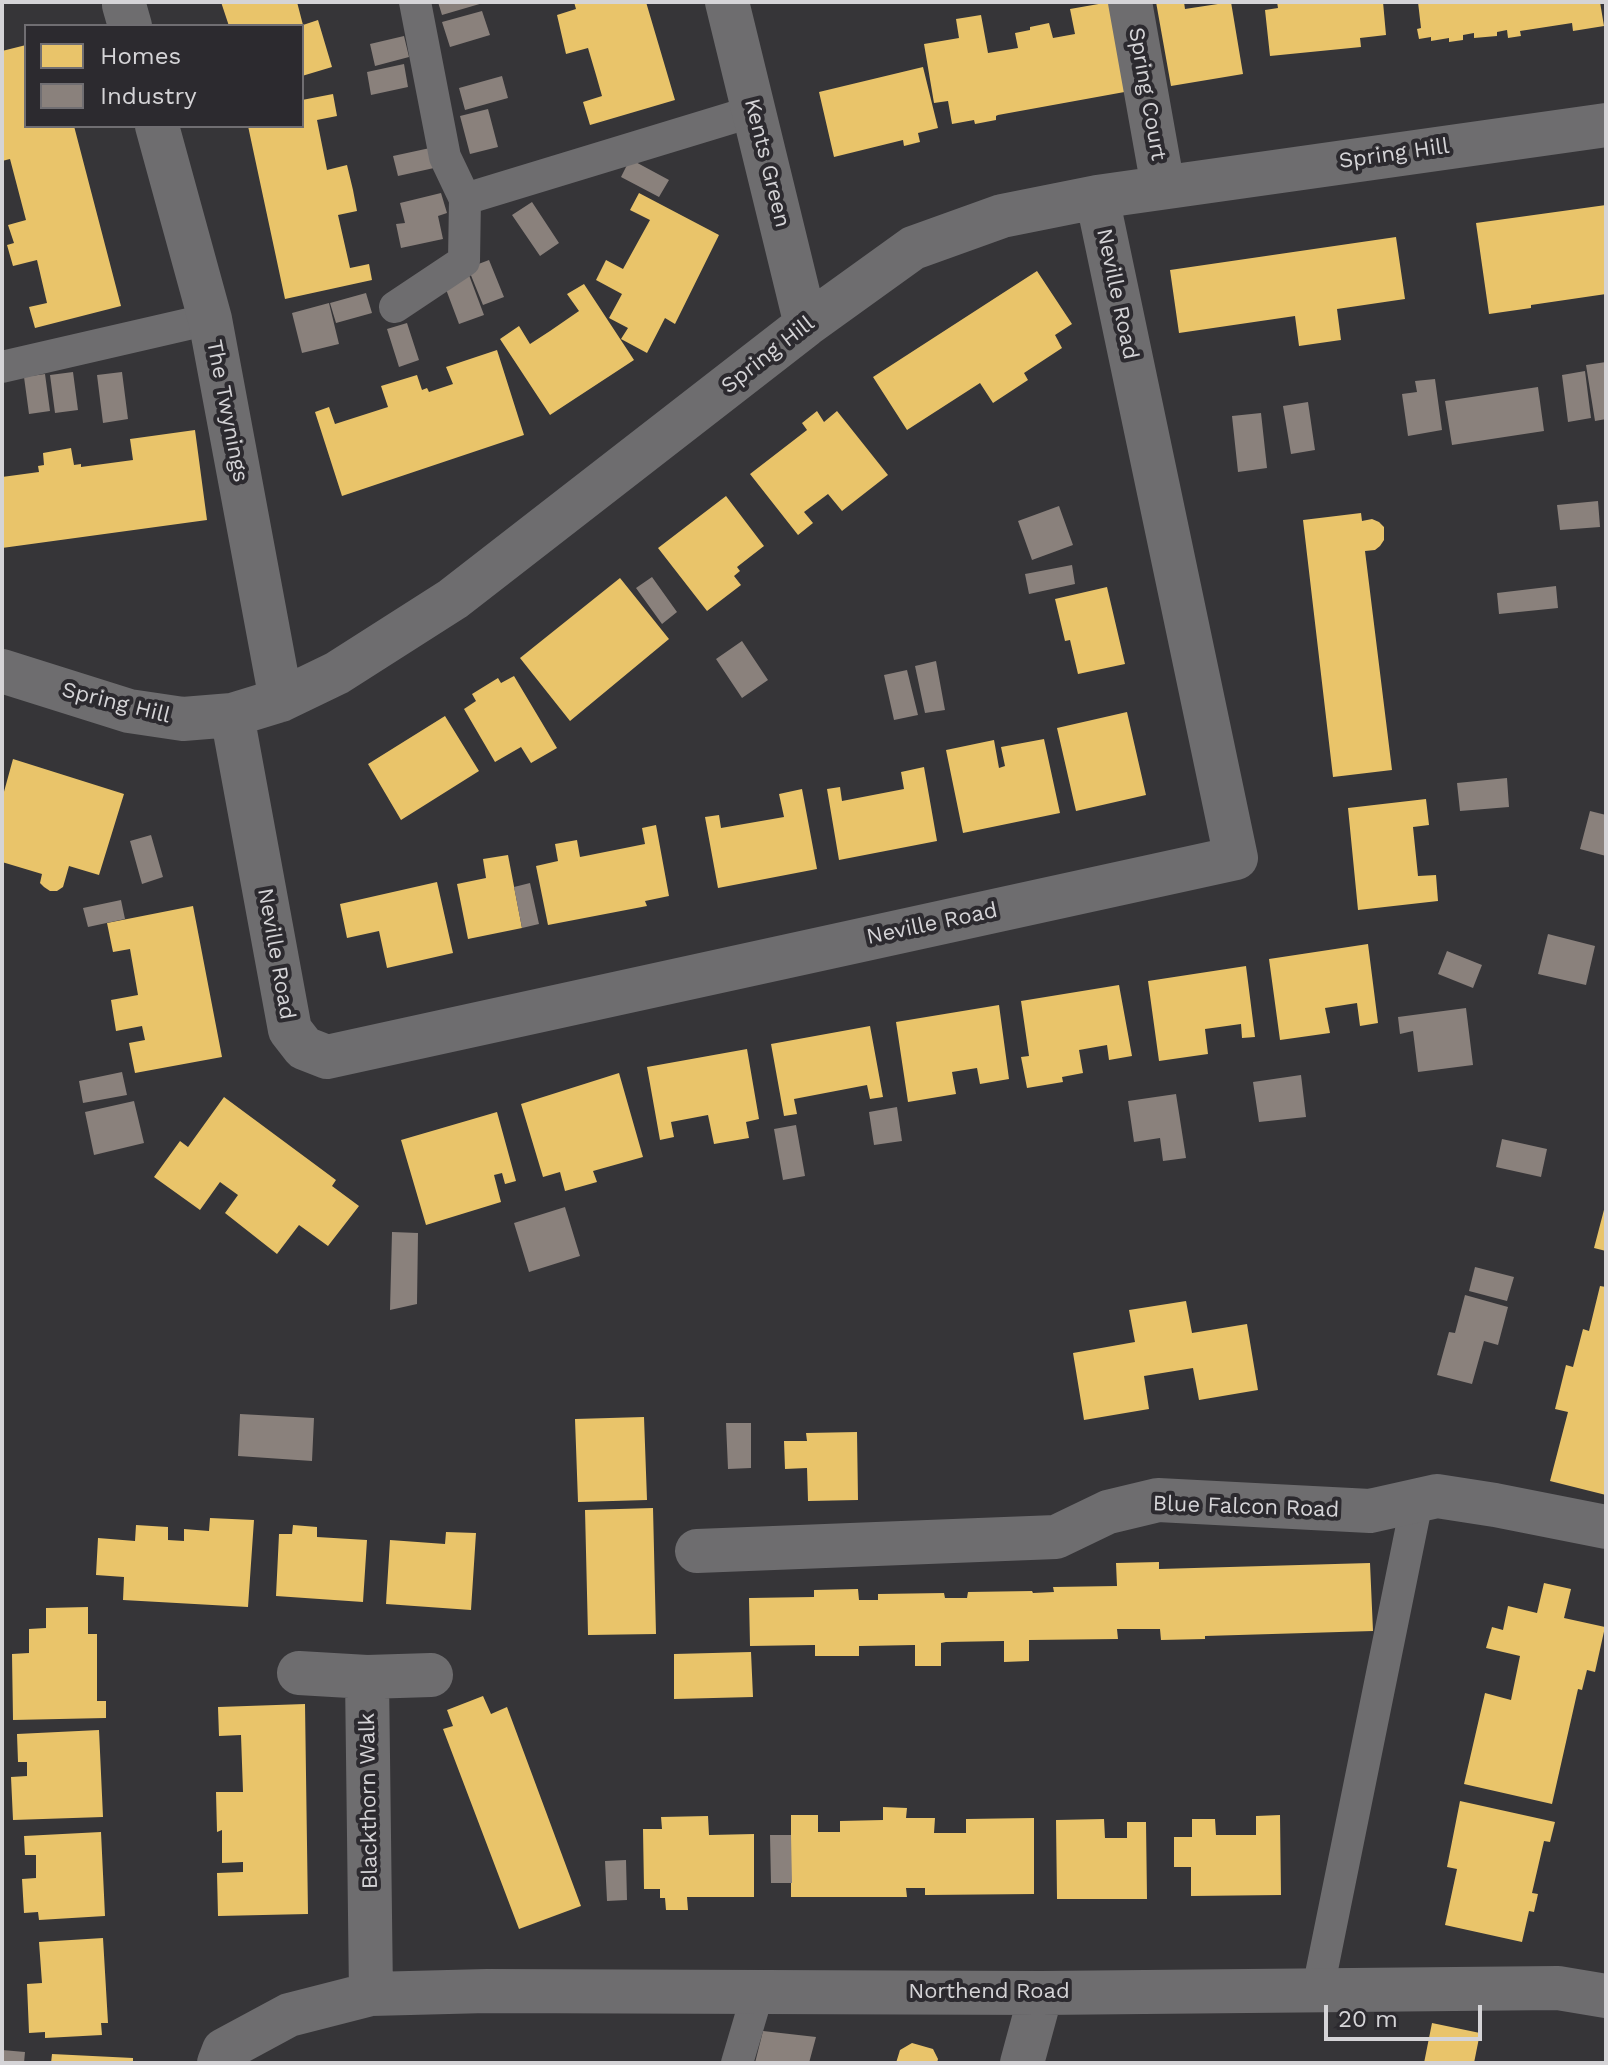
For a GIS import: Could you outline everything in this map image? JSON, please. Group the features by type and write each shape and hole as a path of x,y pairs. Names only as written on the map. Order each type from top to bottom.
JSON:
{"street":[{"name":"Kents Green","path":"727,2 806,325"},
{"name":"Spring Court","path":"1130,2 1163,187"},
{"name":"Spring Hill","path":"2,671 129,711 183,719 232,715 281,700 337,673 453,599 806,325 913,248 1002,216 1097,197 1606,125"},
{"name":"The Twynings","path":"158,128 210,319 281,700"},
{"name":"Neville Road","path":"232,715 290,1030 304,1048 327,1057 1236,858 1097,197"},
{"name":"Blue Falcon Road","path":"697,1551 1056,1537 1108,1512 1158,1500 1370,1511 1437,1496 1606,1527"},
{"path":"299,1673 367,1677 431,1675"},
{"name":"Blackthorn Walk","path":"367,1677 371,1994"},
{"name":"Northend Road","path":"219,2063 224,2050 289,2015 371,1994 487,1991 1041,1993 1558,1988 1606,1996"},
{"path":"1022,2063 1041,1993"}],"lane":[{"path":"395,307 464,261 465,199 445,157 415,2"},
{"path":"465,199 754,111"},
{"path":"2,367 210,319"},
{"path":"1318,1989 1417,1501"},
{"path":"737,2063 758,1992"}],"building: Homes":[{"path":"221,2 297,2 303,24 228,24"},
{"path":"574,2 646,2 675,100 590,125 583,102 602,96 588,48 566,54 557,15 576,9"},
{"path":"1110,2 1130,91 998,115 996,120 975,124 974,120 952,124 948,101 934,103 924,44 959,38 956,19 981,15 988,53 1018,48 1015,33 1030,30 1030,27 1049,23 1053,38 1075,34 1070,9"},
{"path":"1156,2 1184,2 1185,9 1231,2 1243,74 1171,86"},
{"path":"1277,2 1383,2 1386,35 1360,38 1361,47 1270,56 1265,10 1278,8"},
{"path":"1418,2 1600,2 1604,26 1573,31 1572,23 1520,31 1521,36 1508,38 1507,30 1497,32 1497,36 1474,38 1474,33 1463,35 1463,40 1449,42 1449,38 1431,41 1431,37 1419,39"},
{"path":"318,20 332,67 304,75 304,25"},
{"path":"24,46 24,128 75,128 121,306 35,328 29,307 47,303 37,260 13,266 7,245 14,243 8,225 26,220 10,159 2,161 2,51"},
{"path":"923,67 938,128 918,133 920,142 904,146 903,140 834,157 819,92"},
{"path":"333,94 337,116 317,120 327,170 347,165 357,211 338,215 350,268 369,264 372,280 285,299 248,128 304,128 304,100"},
{"path":"639,193 719,235 675,324 665,318 647,353 621,339 628,328 609,318 622,294 596,280 606,260 623,269 650,220 630,210"},
{"path":"1606,205 1606,294 1489,314 1476,223"},
{"path":"1396,237 1405,299 1337,309 1341,340 1299,346 1295,316 1179,333 1170,270"},
{"path":"1037,271 1072,324 1055,335 1062,348 1024,373 1028,380 993,403 980,383 907,430 873,377"},
{"path":"584,284 634,360 550,415 500,339 519,326 530,344 550,331 579,311 567,294"},
{"path":"497,350 524,435 342,496 315,412 329,407 335,424 388,407 381,386 417,375 422,390 427,388 429,392 453,384 446,367"},
{"path":"817,411 824,422 837,411 888,475 842,511 828,494 804,512 813,523 798,535 750,474 807,430 802,423"},
{"path":"195,430 207,520 2,548 2,477 39,472 38,466 44,465 43,453 71,448 74,465 81,464 81,467 133,460 130,439"},
{"path":"726,496 764,546 737,567 740,571 734,576 741,585 707,611 658,548"},
{"path":"1361,513 1362,521 1372,519 1384,527 1384,540 1380,546 1365,551 1392,770 1333,777 1303,520"},
{"path":"620,578 669,639 570,721 520,658"},
{"path":"1107,587 1125,664 1078,674 1070,640 1065,641 1055,599"},
{"path":"514,676 557,748 531,763 521,747 495,762 464,709 476,701 472,694 498,678 501,683"},
{"path":"1127,712 1146,795 1076,811 1057,728"},
{"path":"445,716 479,771 401,820 368,764"},
{"path":"1044,739 1060,813 963,833 946,750 994,740 999,768 1005,766 1001,747"},
{"path":"13,759 124,794 99,875 69,866 63,887 50,891 40,883 42,874 2,862 2,799"},
{"path":"924,767 937,841 839,860 827,789 840,787 842,801 904,789 901,772"},
{"path":"802,789 817,869 718,888 705,817 719,815 721,828 784,817 779,794"},
{"path":"1426,799 1429,825 1413,827 1418,876 1436,875 1438,901 1358,910 1348,808"},
{"path":"656,825 669,896 645,901 647,906 548,925 536,866 558,861 555,844 577,840 580,857 645,844 642,828"},
{"path":"508,855 522,928 468,939 457,884 486,878 483,859"},
{"path":"437,882 453,953 387,968 379,931 347,938 340,904"},
{"path":"193,906 222,1057 135,1073 129,1043 145,1040 142,1026 116,1031 111,1000 138,995 130,949 113,952 107,923"},
{"path":"1368,944 1378,1023 1360,1026 1357,1003 1325,1008 1330,1033 1280,1040 1269,959"},
{"path":"1246,966 1255,1037 1242,1038 1241,1024 1205,1029 1208,1054 1159,1061 1148,981"},
{"path":"1119,985 1132,1056 1109,1060 1107,1045 1079,1050 1083,1073 1062,1077 1063,1082 1027,1088 1021,1057 1029,1056 1021,1001"},
{"path":"999,1005 1009,1079 980,1084 977,1068 952,1072 956,1094 908,1102 896,1022"},
{"path":"870,1026 883,1097 870,1099 867,1085 794,1099 797,1114 784,1116 771,1044"},
{"path":"747,1049 759,1119 746,1122 749,1138 714,1144 708,1115 671,1122 674,1137 660,1140 647,1067"},
{"path":"619,1073 643,1157 593,1171 597,1182 565,1191 560,1172 543,1177 521,1104"},
{"path":"224,1097 336,1180 332,1186 359,1206 328,1246 299,1225 277,1254 225,1213 238,1195 220,1182 200,1210 154,1177 180,1141 188,1147"},
{"path":"497,1112 516,1181 505,1184 502,1173 494,1175 501,1202 426,1225 401,1140"},
{"path":"1606,1206 1606,1251 1594,1248"},
{"path":"1600,1286 1606,1287 1606,1495 1550,1481 1568,1412 1555,1409 1566,1365 1573,1367 1583,1329 1589,1331"},
{"path":"1186,1301 1192,1333 1247,1324 1258,1390 1199,1400 1193,1368 1144,1376 1149,1409 1084,1420 1073,1353 1135,1342 1129,1310"},
{"path":"644,1417 647,1500 578,1502 575,1419"},
{"path":"857,1432 858,1500 808,1501 807,1468 785,1469 784,1441 807,1441 806,1433"},
{"path":"653,1508 656,1634 588,1635 585,1510"},
{"path":"210,1518 254,1520 248,1607 123,1600 124,1577 96,1575 98,1538 135,1541 136,1525 168,1527 168,1540 184,1541 184,1529 209,1531"},
{"path":"293,1525 317,1527 317,1537 367,1540 363,1602 276,1596 279,1534 292,1534"},
{"path":"446,1532 476,1533 471,1610 386,1604 390,1540 445,1544"},
{"path":"1159,1562 1159,1569 1370,1563 1373,1631 1161,1640 1160,1629 1117,1629 1118,1639 1029,1640 1029,1661 1004,1662 1004,1641 946,1642 941,1643 941,1666 915,1666 915,1645 859,1646 859,1656 815,1656 815,1645 750,1646 749,1598 814,1597 814,1590 858,1589 859,1600 878,1600 878,1594 944,1593 945,1598 967,1598 968,1592 1054,1592 1053,1587 1117,1586 1116,1563"},
{"path":"1544,1583 1571,1589 1564,1618 1605,1627 1595,1672 1587,1670 1582,1690 1578,1689 1552,1804 1464,1784 1485,1693 1511,1700 1520,1656 1486,1648 1492,1627 1503,1630 1508,1606 1537,1613"},
{"path":"88,1607 88,1634 97,1634 97,1701 106,1701 106,1718 13,1720 12,1654 29,1653 29,1629 46,1628 46,1608"},
{"path":"751,1652 753,1697 674,1699 674,1654"},
{"path":"483,1696 491,1714 507,1707 581,1906 519,1929 443,1729 453,1726 447,1710"},
{"path":"305,1704 308,1914 218,1916 217,1873 243,1872 243,1862 222,1863 222,1830 217,1832 216,1792 243,1792 241,1735 219,1736 218,1707"},
{"path":"99,1730 103,1817 13,1820 11,1777 27,1776 27,1762 18,1762 17,1734"},
{"path":"1460,1801 1555,1822 1550,1842 1544,1841 1532,1893 1538,1894 1534,1912 1529,1911 1522,1942 1445,1925 1457,1869 1447,1867"},
{"path":"883,1807 907,1808 906,1818 935,1818 934,1833 966,1833 966,1819 1034,1818 1034,1894 925,1895 925,1888 906,1888 907,1897 791,1897 791,1815 818,1815 818,1832 840,1832 840,1821 883,1820"},
{"path":"1280,1815 1281,1895 1191,1896 1191,1867 1174,1867 1174,1837 1192,1837 1192,1819 1215,1819 1216,1835 1256,1835 1256,1816"},
{"path":"708,1816 709,1835 754,1834 754,1897 687,1897 688,1910 666,1910 665,1898 660,1898 660,1889 644,1889 643,1829 662,1829 661,1817"},
{"path":"1104,1819 1105,1838 1127,1838 1127,1822 1146,1822 1147,1899 1057,1899 1056,1820"},
{"path":"101,1832 105,1916 39,1920 38,1912 24,1913 22,1879 36,1878 36,1855 25,1855 24,1836"},
{"path":"103,1938 108,2023 101,2023 102,2035 45,2038 45,2032 29,2033 27,1984 42,1983 39,1942"},
{"path":"1432,2023 1480,2033 1474,2063 1424,2063"},
{"path":"912,2043 933,2049 937,2063 896,2063 900,2050"},
{"path":"52,2054 133,2058 133,2063 51,2063"}],"building: Industry":[{"path":"438,2 483,2 483,3 442,15"},
{"path":"482,11 490,35 450,47 442,22"},
{"path":"404,36 409,57 375,66 370,44"},
{"path":"404,64 408,87 371,95 367,72"},
{"path":"502,76 508,98 465,110 459,88"},
{"path":"488,109 498,147 470,154 460,116"},
{"path":"430,148 434,168 398,176 393,156"},
{"path":"630,159 669,180 659,197 621,177"},
{"path":"441,193 447,213 438,216 443,239 401,248 396,224 405,223 400,203"},
{"path":"532,202 559,243 540,256 512,215"},
{"path":"489,260 504,297 483,305 468,268"},
{"path":"469,275 484,315 459,324 444,284"},
{"path":"366,293 372,313 336,323 330,303"},
{"path":"329,303 339,344 302,353 292,313"},
{"path":"407,323 419,360 399,367 387,329"},
{"path":"1606,362 1606,419 1595,421 1586,365"},
{"path":"1585,371 1591,418 1568,422 1562,375"},
{"path":"73,372 78,410 55,413 50,375"},
{"path":"122,372 128,419 103,423 97,375"},
{"path":"45,374 50,411 29,414 24,377"},
{"path":"1435,379 1442,430 1408,436 1402,394 1417,392 1415,381"},
{"path":"1538,387 1544,431 1452,445 1445,401"},
{"path":"1308,402 1315,450 1291,454 1283,406"},
{"path":"1261,413 1267,468 1238,472 1232,416"},
{"path":"1598,501 1600,527 1560,530 1557,505"},
{"path":"1059,506 1073,545 1032,560 1018,521"},
{"path":"1072,565 1075,584 1029,594 1025,574"},
{"path":"652,577 677,612 662,624 636,588"},
{"path":"1556,586 1558,608 1499,614 1497,593"},
{"path":"742,641 768,680 742,698 716,659"},
{"path":"936,661 945,710 925,713 915,666"},
{"path":"907,670 918,715 894,720 884,675"},
{"path":"1507,778 1509,807 1460,811 1457,783"},
{"path":"1590,811 1606,815 1606,856 1580,849"},
{"path":"151,835 163,877 142,884 130,841"},
{"path":"530,883 539,924 522,928 514,887"},
{"path":"121,900 125,919 88,927 83,908"},
{"path":"1548,934 1595,946 1586,985 1538,974"},
{"path":"1447,951 1482,965 1473,988 1438,974"},
{"path":"1466,1008 1473,1065 1418,1072 1413,1031 1400,1034 1398,1017"},
{"path":"122,1072 127,1095 83,1103 79,1081"},
{"path":"1301,1075 1306,1117 1259,1122 1253,1082"},
{"path":"1176,1094 1186,1158 1163,1161 1160,1138 1134,1142 1128,1101"},
{"path":"134,1101 144,1143 94,1155 85,1112"},
{"path":"897,1107 902,1141 874,1145 869,1112"},
{"path":"796,1125 805,1176 783,1180 774,1129"},
{"path":"1502,1139 1547,1149 1541,1177 1496,1167"},
{"path":"565,1207 580,1256 529,1272 514,1223"},
{"path":"392,1232 418,1233 417,1304 390,1310"},
{"path":"1475,1267 1514,1277 1507,1301 1469,1291"},
{"path":"1465,1295 1508,1307 1498,1345 1484,1341 1472,1384 1437,1375 1449,1332 1455,1333"},
{"path":"240,1414 314,1418 312,1461 238,1456"},
{"path":"726,1423 751,1423 751,1468 728,1469"},
{"path":"770,1835 791,1835 792,1883 771,1883"},
{"path":"626,1860 627,1900 607,1901 605,1861"},
{"path":"763,2031 816,2037 809,2063 755,2063"},
{"path":"2,2050 25,2052 24,2063 2,2063"}]}
